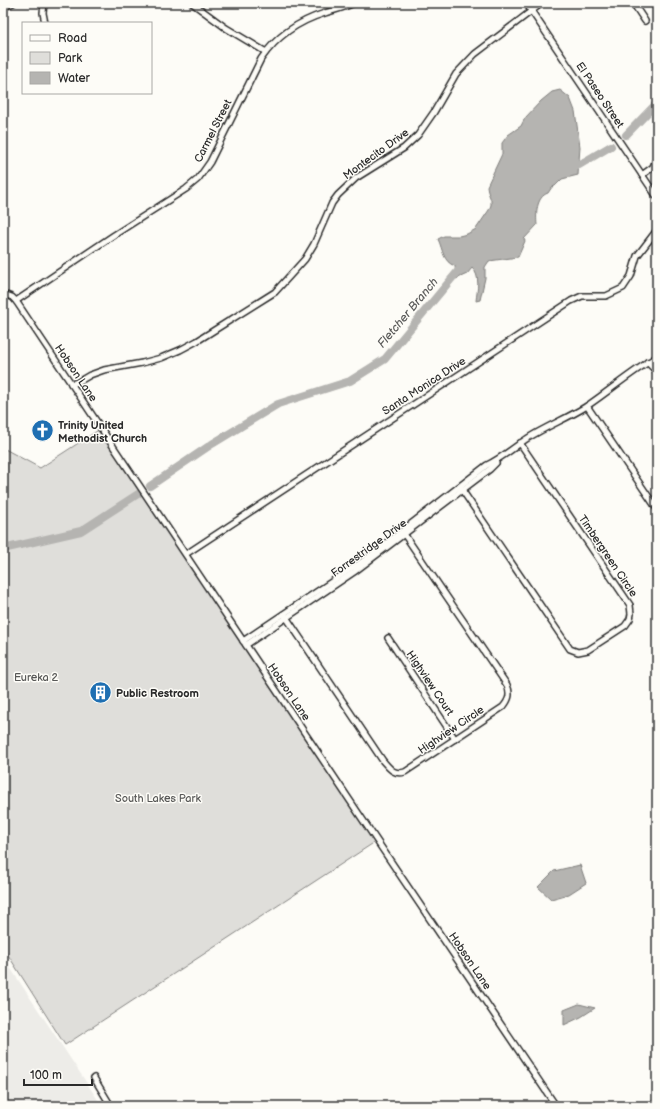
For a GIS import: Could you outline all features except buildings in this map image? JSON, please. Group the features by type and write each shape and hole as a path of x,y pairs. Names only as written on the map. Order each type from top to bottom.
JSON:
{"street":[{"path":"3,8 13,3"},
{"path":"44,3 43,13 45,22"},
{"path":"192,3 226,28 266,52"},
{"name":"Carmel Street","path":"16,301 186,189 198,179 210,162 261,59 266,52 280,37 300,23 354,3"},
{"name":"El Paseo Street","path":"526,3 657,197"},
{"name":"Montecito Drive","path":"71,384 104,370 161,358 180,350 275,292 305,259 314,244 332,203 338,195 356,178 393,156 422,132 456,74 463,66 475,54 542,3"},
{"path":"633,3 645,22"},
{"path":"642,175 655,167 657,157"},
{"name":"Santa Monica Drive","path":"186,554 571,301 582,296 606,296 623,288 631,276 637,256 657,230"},
{"name":"Hobson Lane","path":"3,294 12,297 16,301 556,1106"},
{"name":"Forrestridge Drive","path":"245,643 404,533 461,489 487,465 498,460 520,443 587,406 657,357"},
{"path":"648,362 657,372"},
{"path":"587,406 657,509"},
{"name":"Timbergreen Circle","path":"461,489 570,649 578,652 588,650 625,626 630,619 630,605 520,443"},
{"name":"Highview Circle","path":"285,616 392,772 405,772 502,707 508,700 509,689 404,533"},
{"name":"Highview Court","path":"388,638 455,739"},
{"path":"94,1078 111,1106"}],"shaded area":[{"path":"3,957 102,1106 3,1106"}],"green space":[{"name":"South Lakes Park","path":"100,429 375,842 65,1045 3,947 3,448 40,468"}],"water":[{"path":"560,90 570,98 575,111 580,147 578,175 562,179 541,198 537,211 537,225 524,239 525,241 518,257 489,261 485,267 485,278 480,300 476,301 478,283 475,271 472,268 467,274 456,279 455,266 446,259 438,239 444,236 459,236 467,234 476,229 491,205 487,186 502,154 502,143 508,135 521,126 525,118 541,101 552,92"},
{"path":"580,865 586,883 569,894 551,899 538,887 554,871"},
{"path":"579,1004 595,1008 564,1025 564,1010"}],"waterway":[{"name":"Fletcher Branch","path":"626,135 657,103"},
{"name":"Fletcher Branch","path":"570,165 579,165 611,146"},
{"name":"Fletcher Branch","path":"150,486 212,444 278,404 350,381 385,359 463,265"},
{"name":"Fletcher Branch","path":"3,549 81,531 138,494"}],"place":[{"name":"Trinity United Methodist Church","path":"43,431"},
{"name":"Public Restroom","path":"100,693"}],"park label":[{"name":"Eureka 2","path":"36,677"}]}
